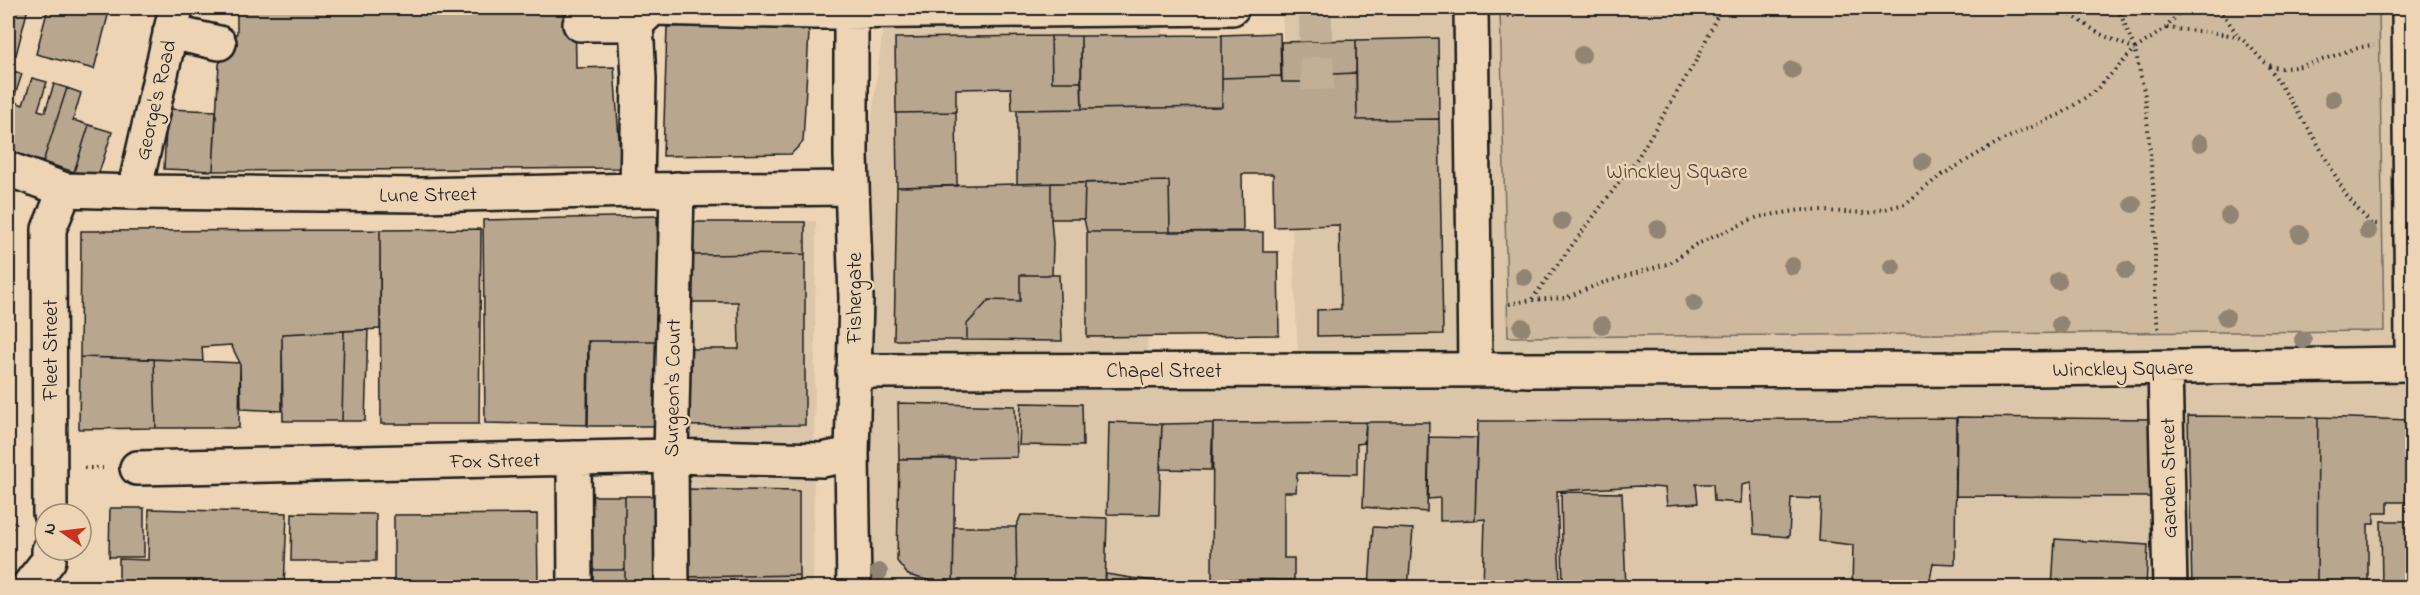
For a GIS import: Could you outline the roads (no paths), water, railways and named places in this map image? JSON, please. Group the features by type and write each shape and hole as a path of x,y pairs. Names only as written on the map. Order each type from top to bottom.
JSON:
{"street":[{"path":"580,24 636,24 653,8 814,12 851,9 1232,8"},
{"path":"1471,8 1475,369"},
{"path":"2409,8 2412,96 2412,344"},
{"name":"Fishergate","path":"851,9 852,188 856,298 852,454 858,587"},
{"path":"173,20 219,43"},
{"name":"George's Road","path":"134,192 173,20"},
{"path":"636,24 639,79 637,190"},
{"name":"Lune Street","path":"8,169 65,190 134,192 421,195 677,189 852,188"},
{"name":"Surgeon's Court","path":"672,588 671,456 677,189"},
{"name":"Fleet Street","path":"50,502 49,229 65,190"},
{"name":"Winckley Square","path":"1475,369 2165,368 2412,364"},
{"name":"Garden Street","path":"2165,368 2170,588"},
{"name":"Chapel Street","path":"853,371 1475,369"},
{"name":"Fox Street","path":"137,468 671,456 822,460 852,454"},
{"path":"574,459 575,588"},
{"path":"30,586 48,562"}],"tunnel":[{"path":"1315,8 1318,95"}]}
